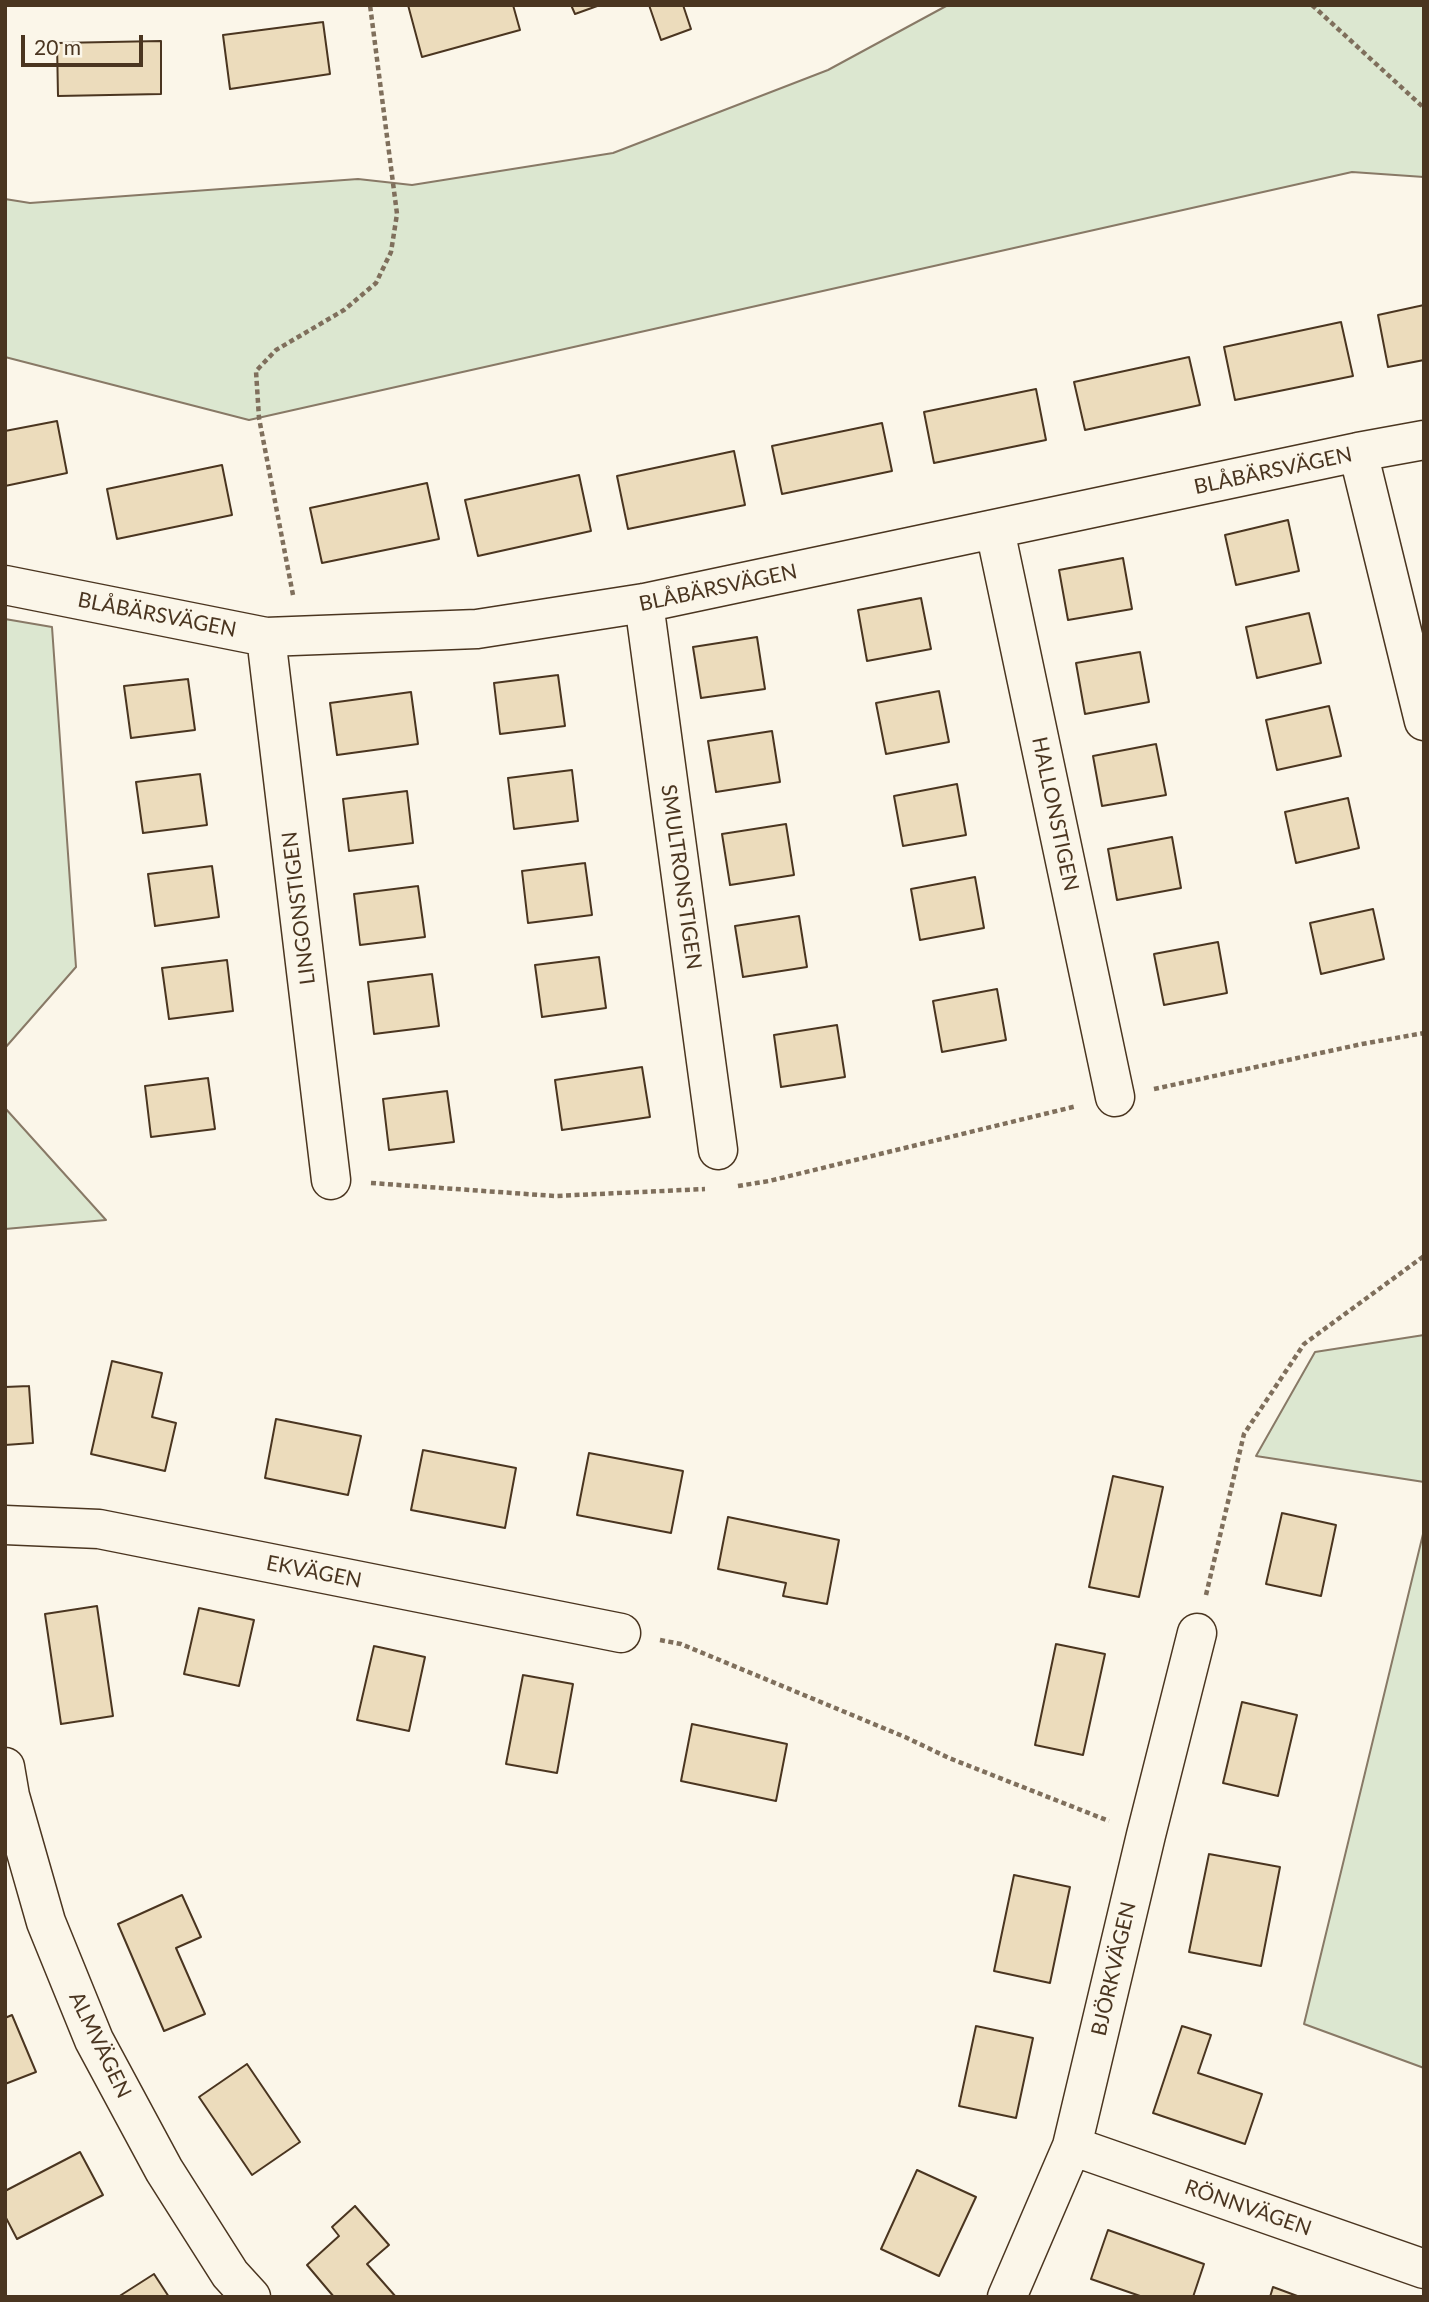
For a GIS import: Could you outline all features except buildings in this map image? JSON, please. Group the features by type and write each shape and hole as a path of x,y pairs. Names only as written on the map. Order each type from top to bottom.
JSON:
{"street":[{"name":"BLÅBÄRSVÄGEN","path":"5,585 266,636 477,629 644,603 1424,440"},
{"path":"1358,452 1424,721"},
{"name":"HALLONSTIGEN","path":"995,530 1115,1097"},
{"name":"SMULTRONSTIGEN","path":"644,603 718,1150"},
{"name":"LINGONSTIGEN","path":"266,636 331,1180"},
{"name":"EKVÄGEN","path":"5,1525 99,1529 621,1633"},
{"name":"BJÖRKVÄGEN","path":"1007,2297 1072,2146 1197,1633"},
{"name":"ALMVÄGEN","path":"5,1767 10,1796 46,1922 94,2040 164,2170 230,2274 251,2297"},
{"name":"RÖNNVÄGEN","path":"1072,2146 1424,2269"}],"path":[{"path":"293,595 259,418 256,371 275,350 344,310 376,283 391,252 397,214 370,5"},
{"path":"1312,5 1424,108"},
{"path":"732,1187 769,1181 1115,1097 1424,1033"},
{"path":"331,1180 555,1196 706,1189"},
{"path":"1197,1633 1244,1434 1304,1345 1424,1256"},
{"path":"621,1633 681,1644 950,1758 1146,1835"}],"green space":[{"path":"948,5 1424,5 1424,177 1352,172 249,420 5,357 5,199 30,203 358,179 412,185 613,153 828,70"},
{"path":"5,619 52,627 76,967 5,1048"},
{"path":"5,1108 106,1220 5,1229"},
{"path":"1424,1335 1424,1482 1256,1456 1315,1352"},
{"path":"1424,1530 1424,2068 1304,2024"}]}
